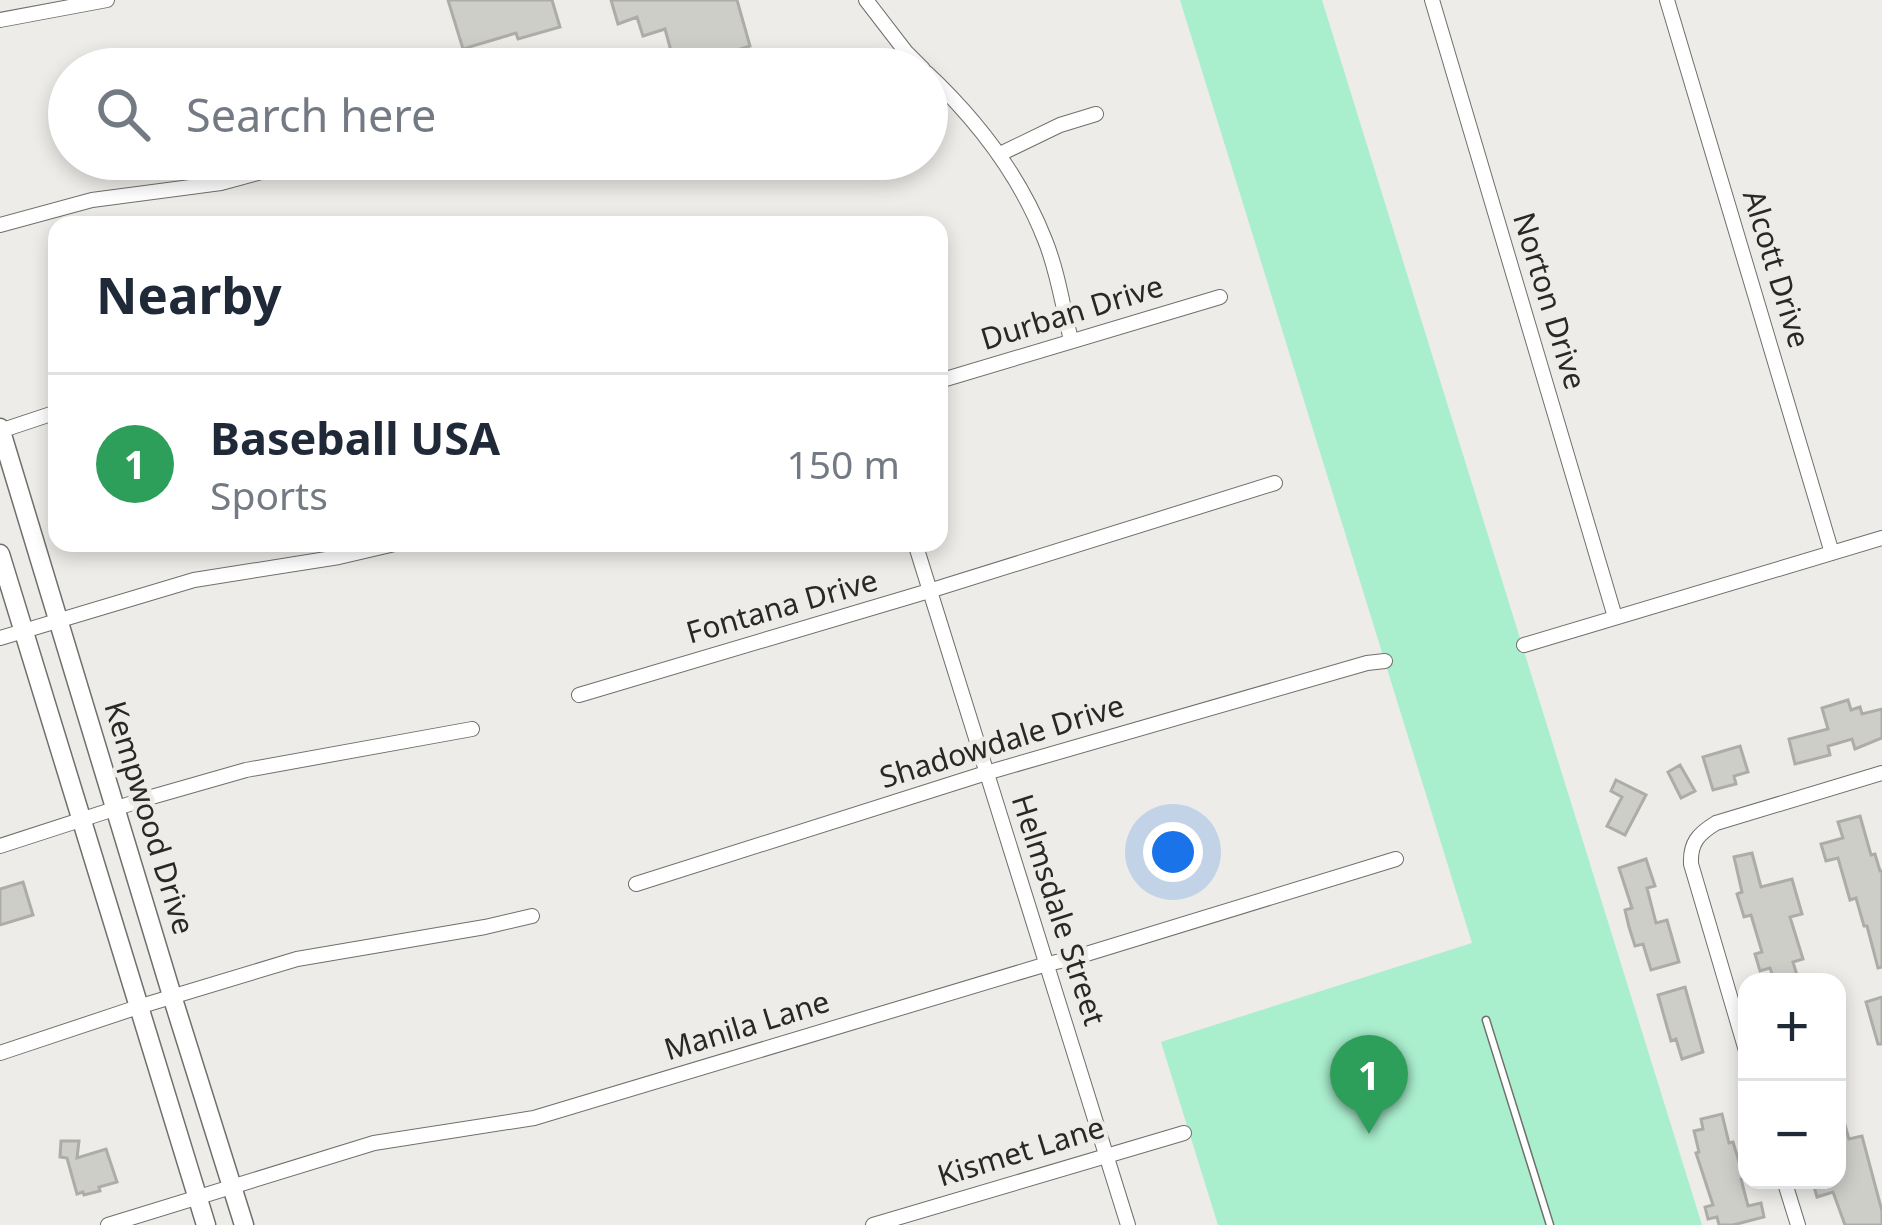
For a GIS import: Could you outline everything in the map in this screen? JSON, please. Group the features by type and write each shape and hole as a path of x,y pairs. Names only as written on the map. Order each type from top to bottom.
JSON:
{"main road":[{"name":"Kempwood Drive","path":"0,430 244,1225"},
{"path":"0,554 206,1225"}],"street":[{"path":"0,20 107,0"},
{"path":"866,0 903,48"},
{"name":"Norton Drive","path":"1432,0 1615,617"},
{"name":"Alcott Drive","path":"1667,0 1832,553"},
{"path":"948,93 1000,154 1046,241 1071,340"},
{"path":"1000,154 1060,125 1096,114"},
{"path":"0,225 92,200 232,180"},
{"name":"Durban Drive","path":"948,378 1220,297"},
{"path":"0,430 48,415"},
{"name":"Fontana Drive","path":"579,695 1275,483"},
{"path":"1524,645 1882,538"},
{"path":"0,638 194,580 360,552"},
{"name":"Helmsdale Street","path":"918,552 1128,1225"},
{"name":"Shadowdale Drive","path":"636,884 986,773 1366,662 1385,661"},
{"path":"0,846 247,770 472,729"},
{"path":"1738,1023 1691,864 1690,850 1696,838 1716,823 1882,773"},
{"name":"Manila Lane","path":"108,1225 374,1143 534,1118 1396,859"},
{"path":"0,1053 298,959 532,916"},
{"name":"Kismet Lane","path":"873,1225 1184,1132"},
{"path":"1787,1189 1798,1225"}],"lane":[{"path":"1486,1020 1550,1225"}],"green space":[{"path":"1180,0 1322,0 1702,1225 1218,1225 1161,1042 1472,943"}],"building":[{"path":"448,0 552,0 560,27 463,48"},
{"path":"611,0 737,0 750,46 670,48 665,29 643,36 637,17 618,24"},
{"path":"1848,700 1851,710 1860,707 1862,714 1882,709 1882,738 1855,749 1852,739 1828,746 1830,755 1795,764 1789,739 1828,729 1822,708"},
{"path":"1740,746 1748,772 1734,776 1736,784 1713,790 1703,757"},
{"path":"1680,765 1695,791 1681,798 1668,772"},
{"path":"1616,780 1646,795 1625,835 1607,826 1622,797 1611,791"},
{"path":"1860,816 1871,855 1875,854 1882,871 1882,967 1878,968 1867,926 1856,898 1850,900 1838,858 1826,861 1821,844 1843,838 1838,822"},
{"path":"1752,853 1761,887 1792,879 1802,914 1790,917 1803,959 1793,962 1796,973 1760,971 1755,954 1762,952 1751,915 1744,917 1737,894 1742,892 1734,857"},
{"path":"1646,859 1655,886 1647,888 1656,923 1667,920 1679,962 1651,970 1643,944 1635,946 1629,927 1625,910 1632,908 1619,868"},
{"path":"23,882 33,915 0,925 0,889"},
{"path":"1685,987 1703,1052 1682,1059 1676,1039 1671,1041 1658,995"},
{"path":"1882,997 1882,1044 1878,1044 1866,1002"},
{"path":"1722,1114 1738,1158 1738,1189 1744,1189 1748,1206 1761,1203 1764,1217 1733,1225 1719,1225 1717,1217 1708,1219 1705,1207 1713,1205 1694,1131 1703,1129 1701,1119"},
{"path":"1846,1129 1849,1139 1862,1136 1882,1225 1845,1225 1833,1192 1817,1197 1815,1189 1846,1189"},
{"path":"61,1141 79,1141 77,1158 106,1149 117,1182 99,1187 100,1191 77,1194 67,1158 60,1157"}],"place":[{"name":"Baseball USA","path":"1369,1134"}]}
